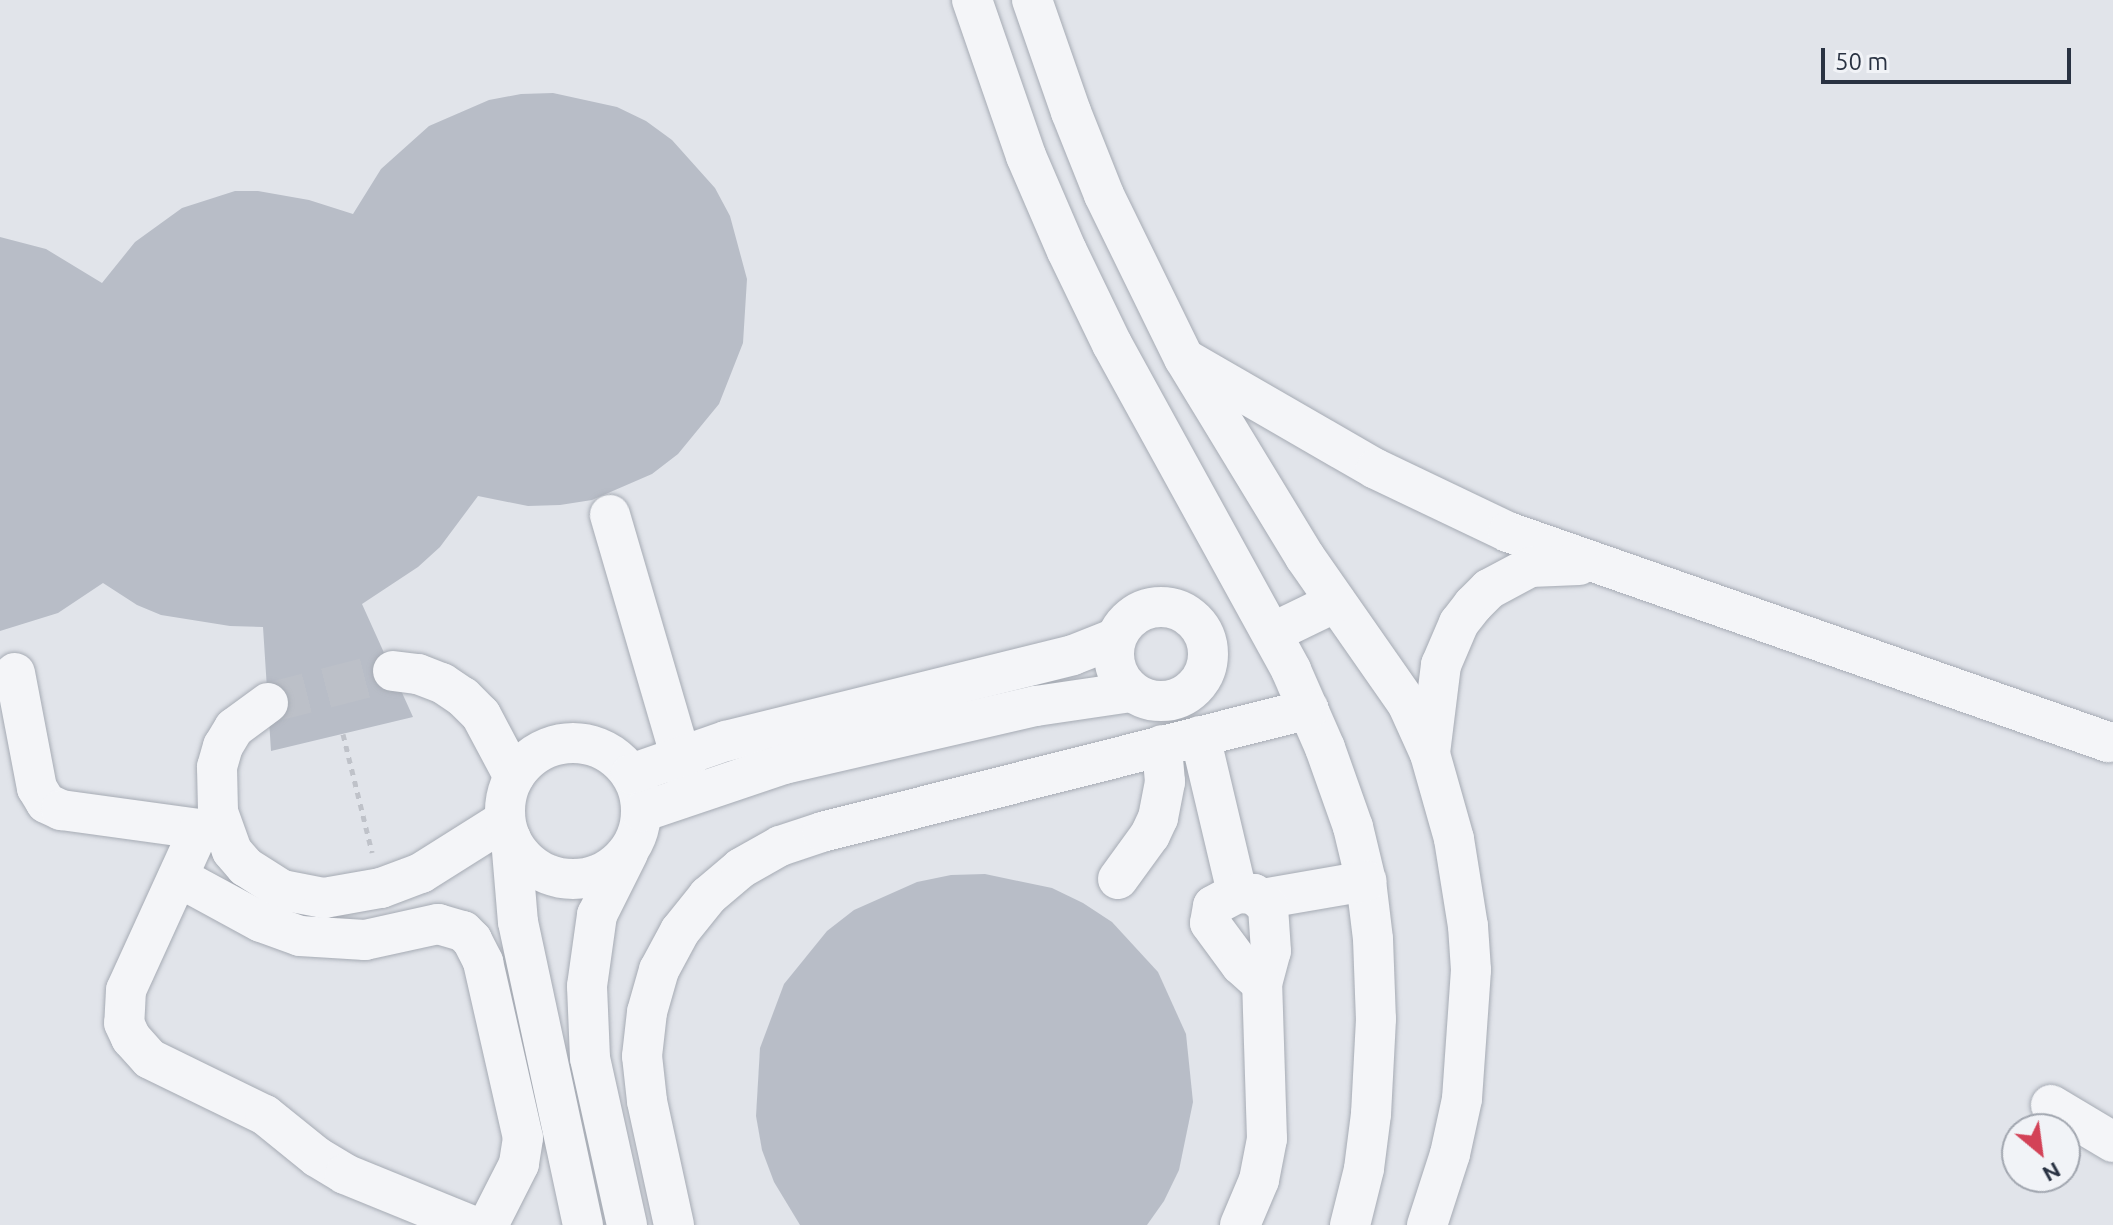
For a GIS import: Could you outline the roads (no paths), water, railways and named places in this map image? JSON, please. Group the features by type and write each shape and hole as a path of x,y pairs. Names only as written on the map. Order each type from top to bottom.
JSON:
{"street":[{"path":"972,0 1026,156 1067,251 1112,344 1272,633 1309,709 1353,827 1366,881 1375,978 1374,1088 1364,1169 1350,1225"},
{"path":"1032,0 1104,195 1184,358 1336,602 1407,703 1430,754 1454,839 1471,970 1462,1099 1450,1154 1427,1225"},
{"path":"1184,358 1415,489 1508,532 2108,742"},
{"path":"610,515 686,775"},
{"path":"1430,754 1441,665 1459,623 1473,605 1489,589 1530,567 1555,563 1599,566"},
{"path":"1272,633 1336,602"},
{"path":"631,774 686,775 833,752 1047,704 1131,692 1159,702 1174,700 1187,694 1205,671 1208,656 1200,628 1177,610 1163,607 1134,615 1116,638 1073,655 774,727 686,775 642,812"},
{"path":"1116,638 1115,667 1131,692"},
{"path":"393,671 418,674 442,683 463,697 481,715 514,777"},
{"path":"15,673 37,788 46,803 61,810 211,831 246,867 282,890 324,898 381,888 421,873 508,829"},
{"path":"1174,700 1180,741 1249,896 1270,917 1271,951 1262,984 1267,1139 1259,1180 1240,1225"},
{"path":"268,703 234,728 223,746 217,767 218,812 211,831 178,877 126,990 124,1023 139,1050 150,1059 265,1115 317,1157 359,1182 470,1225"},
{"path":"674,1225 647,1101 642,1056 647,1012 659,970 673,944 708,896 741,868 780,846 808,836 1309,709"},
{"path":"1118,879 1158,818 1165,782 1180,741"},
{"path":"583,1225 518,922 508,829 508,791 526,762 543,750 582,743 618,759 631,774 640,792 642,812 638,832 597,915 587,986 590,1058 627,1225"},
{"path":"508,829 521,856 537,869 556,877 577,879 597,875 615,865 629,850"},
{"path":"178,877 261,922 300,936 365,940 438,924 463,931 472,940 483,962 523,1138 519,1164 488,1225"},
{"path":"1262,984 1241,965 1210,923 1213,906 1249,896 1366,881"},
{"path":"2051,1105 2113,1142"}],"tunnel":[{"path":"268,703 393,671"}]}
